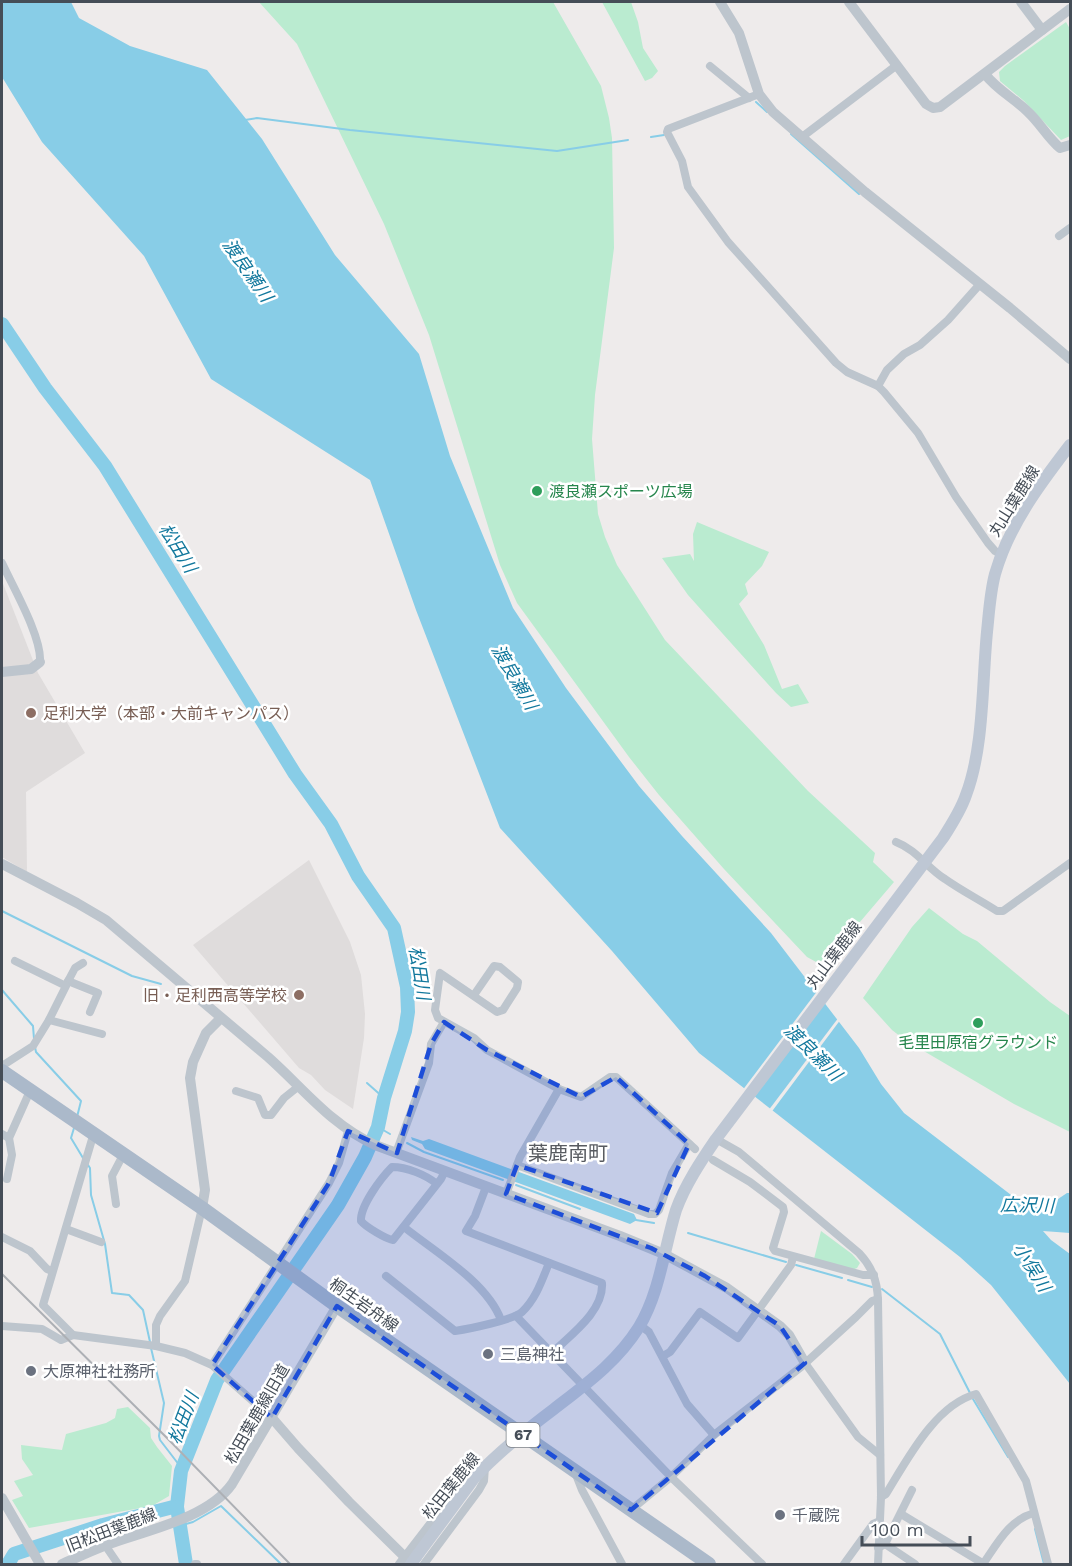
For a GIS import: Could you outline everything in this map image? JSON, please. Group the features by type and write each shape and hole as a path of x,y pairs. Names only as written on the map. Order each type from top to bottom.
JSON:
{"main road":[{"name":"丸山葉鹿線","path":"522,1434 613,1361 640,1325 654,1295 677,1208 684,1192 719,1135 954,820 970,783 978,733 990,600 1002,555 1027,505 1071,445"},
{"name":"桐生岩舟線","path":"2,1071 93,1136 202,1208 337,1306 709,1564"},
{"name":"松田葉鹿線","path":"411,1562 475,1477 522,1434"}],"street":[{"path":"720,2 740,33 754,96"},
{"path":"849,2 926,104 933,108 940,107 1071,9"},
{"path":"1021,2 1042,30"},
{"path":"802,137 897,65"},
{"path":"710,66 754,96 865,192 1071,359"},
{"path":"985,74 990,81 1015,99 1060,148 1071,145"},
{"path":"754,96 668,129 667,132 682,161 686,181 728,242 826,352 847,372 878,386 918,433 956,497 988,543 1002,555"},
{"path":"1059,236 1071,228"},
{"path":"878,386 887,370 903,354 920,345 941,326 980,284"},
{"path":"2,563 34,633 40,652 40,662 31,669 2,672"},
{"path":"896,842 904,845 922,865 997,911 1003,910 1071,863"},
{"path":"2,864 106,920 268,1057 315,1104 350,1132 385,1149 664,1254 727,1288 789,1335 805,1363 858,1437 880,1455"},
{"path":"15,961 67,983 98,993 90,1012"},
{"path":"2,1066 33,1046 50,1020 75,968 82,963"},
{"path":"474,995 494,966 500,967 518,982 517,988 503,1010 497,1012 440,973 435,1010 438,1018 474,1038 487,1050 559,1089 581,1097 610,1077 616,1077 692,1146 672,1173 659,1210 654,1214 516,1167"},
{"path":"156,1346 156,1325 184,1281 205,1190 190,1078 193,1062 206,1034 221,1018"},
{"path":"50,1020 102,1034"},
{"path":"396,1153 429,1063 431,1044 444,1022"},
{"path":"236,1091 258,1098 265,1115 271,1115 284,1098 299,1086"},
{"path":"506,1194 516,1167 559,1089"},
{"path":"7,1179 12,1155 5,1136 30,1091"},
{"path":"213,1366 280,1265 329,1183 350,1132"},
{"path":"719,1135 870,1264 878,1299 881,1497 881,1546 878,1564"},
{"path":"73,1335 43,1305 93,1136"},
{"path":"116,1204 112,1176 123,1155"},
{"path":"713,1160 750,1182 783,1207 784,1212 773,1248 775,1251 863,1275 874,1275"},
{"path":"437,1184 400,1167 390,1168 372,1192 362,1213 361,1221 393,1240 437,1184 445,1171"},
{"path":"486,1187 475,1216 466,1231 598,1281 602,1285 595,1308 551,1354"},
{"path":"404,1227 475,1283 492,1303 501,1320"},
{"path":"66,1228 101,1242"},
{"path":"2,1237 30,1251 47,1269 52,1271"},
{"path":"663,1356 670,1352 699,1312 738,1338 791,1265 793,1257"},
{"path":"386,1276 452,1330 458,1331 516,1316 522,1312 538,1291 549,1263"},
{"path":"631,1510 671,1477 714,1436 805,1363 872,1301 878,1299"},
{"name":"松田葉鹿線旧道","path":"170,1523 209,1507 229,1490 337,1306"},
{"path":"516,1316 671,1477 762,1564"},
{"path":"640,1325 649,1332 687,1404 714,1436"},
{"path":"2,1326 42,1329 61,1340 73,1335 156,1346 185,1353 213,1366 272,1418 298,1448 411,1562"},
{"path":"881,1497 886,1494 928,1429 965,1398 976,1394 1026,1481 1031,1514 1048,1564"},
{"path":"575,1471 582,1490 622,1564"},
{"path":"881,1546 901,1514 912,1490"},
{"path":"3,1506 40,1564"},
{"path":"901,1514 984,1564 1005,1533 1017,1520 1031,1514"},
{"path":"844,1564 873,1524 880,1521"},
{"name":"旧松田葉鹿線","path":"62,1564 105,1545 170,1523"},
{"path":"105,1545 118,1564"},
{"path":"881,1546 915,1564"}],"highlighted area":[{"path":"444,1022 487,1050 581,1097 616,1077 689,1144 657,1213 517,1165 506,1194 651,1248 705,1276 780,1326 805,1363 631,1510 337,1306 272,1418 212,1365 329,1183 348,1131 397,1153 431,1044"}],"shaded area":[{"name":"足利大学（本部・大前キャンパス）","path":"2,581 38,673 85,753 26,792 27,872 2,857"},
{"name":"旧・足利西高等学校","path":"309,860 350,942 361,975 365,1014 364,1038 353,1109 299,1068 193,945"}],"green space":[{"name":"渡良瀬スポーツ広場","path":"259,2 553,2 601,86 612,138 614,248 595,395 592,439 598,514 617,565 665,640 808,791 875,853 873,862 894,882 831,956 818,963 807,957 724,869 629,757 517,603 500,565 429,335 384,224 297,44"},
{"path":"602,2 631,2 643,48 658,71 652,78 645,81"},
{"path":"1066,22 1070,29 1070,136 1061,140 1024,101 1000,81 999,72"},
{"path":"697,522 769,552 762,566 745,584 748,594 739,604 764,645 782,689 798,684 809,703 791,707 776,693 688,595 662,558 690,554 694,561 693,534"},
{"name":"毛里田原宿グラウンド","path":"929,908 963,934 977,941 1070,1016 1070,1132 1014,1104 905,1040 892,1030 863,998 912,927"},
{"path":"821,1231 852,1254 860,1263 857,1268 852,1270 814,1259"},
{"path":"128,1407 150,1428 151,1438 172,1466 169,1496 152,1506 29,1528 12,1500 23,1496 14,1481 33,1475 22,1459 21,1445 62,1450 66,1434 106,1423 115,1418 117,1409"}],"water":[{"path":"2,2 71,2 79,18 130,46 207,70 262,139 335,255 419,354 450,456 513,608 566,688 639,786 771,933 859,1048 881,1084 904,1113 1019,1201 1049,1205 1070,1193 1070,1233 1043,1231 1070,1254 1070,1384 991,1285 960,1257 699,1053 612,951 500,828 416,610 370,480 211,379 144,256 42,142 2,77"},
{"path":"411,1137 423,1141 429,1139 634,1214 637,1220 630,1224 425,1149 422,1144 412,1140"}],"pier":[{"path":"818,990 825,999 751,1098 742,1091"},
{"path":"839,1017 841,1019 770,1114 768,1111"}],"waterway":[{"path":"756,102 767,112"},
{"path":"245,120 257,118 557,151 628,140"},
{"path":"791,134 859,194"},
{"path":"651,137 664,135"},
{"name":"松田川","path":"2,324 45,388 105,466 295,774 331,824 358,876 394,928 407,987 408,1012 405,1031 384,1098 378,1127 365,1157 338,1205 217,1380 181,1471 177,1506 103,1525 14,1554 8,1564"},
{"path":"2,911 132,976 161,984"},
{"path":"2,990 33,1026 34,1039"},
{"path":"35,1047 36,1052 81,1101 77,1117"},
{"path":"367,1083 384,1098"},
{"path":"378,1127 390,1134"},
{"path":"74,1128 71,1138 83,1158"},
{"path":"407,1143 424,1152 503,1180"},
{"path":"88,1165 91,1195 105,1244 112,1293 129,1295 143,1310 150,1342"},
{"path":"516,1185 580,1209"},
{"path":"636,1220 654,1223"},
{"path":"688,1233 786,1262"},
{"path":"796,1265 842,1278"},
{"path":"848,1280 872,1287"},
{"path":"882,1289 940,1334 970,1393"},
{"path":"151,1348 164,1403 160,1440 183,1470"},
{"path":"973,1399 1008,1457"},
{"path":"179,1526 193,1522 221,1506 281,1564"},
{"path":"177,1507 186,1564"},
{"path":"1035,1529 1044,1564"}],"railway":[{"path":"2,1274 290,1564"}],"place":[{"name":"渡良瀬スポーツ広場","path":"537,491"},
{"name":"足利大学（本部・大前キャンパス）","path":"31,713"},
{"name":"旧・足利西高等学校","path":"299,995"},
{"name":"毛里田原宿グラウンド","path":"978,1023"},
{"name":"三島神社","path":"488,1354"},
{"name":"大原神社社務所","path":"31,1371"},
{"name":"千蔵院","path":"780,1515"}],"district":[{"name":"葉鹿南町","path":"568,1153"}],"water label":[{"name":"渡良瀬川","path":"248,270"},
{"name":"渡良瀬川","path":"515,677"},
{"name":"渡良瀬川","path":"813,1052"},
{"name":"広沢川","path":"1027,1205"},
{"name":"小俣川","path":"1032,1267"}]}
